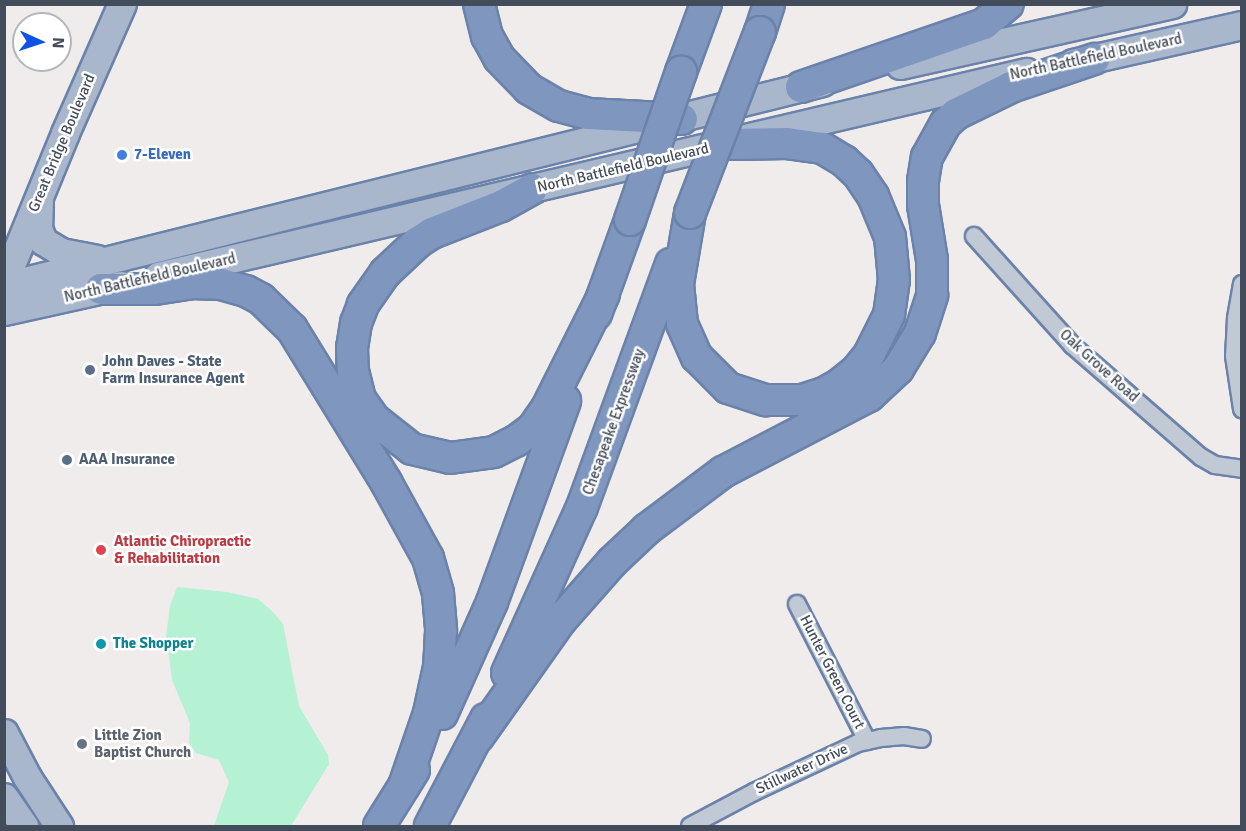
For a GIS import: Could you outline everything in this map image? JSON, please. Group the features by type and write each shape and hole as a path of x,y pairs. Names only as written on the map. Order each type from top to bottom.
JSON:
{"highway":[{"path":"479,4 487,36 499,58 529,89 559,106 588,114 682,119"},
{"path":"682,70 681,50 693,4"},
{"path":"380,826 441,715 492,602 706,4"},
{"path":"801,87 984,24 1008,4"},
{"name":"Chesapeake Expressway","path":"430,826 478,737 582,507 764,18"},
{"path":"478,737 572,606 612,562 647,530 723,472 869,396 898,369 920,333 932,295 932,260 923,205 923,181 927,158 946,123 956,114 1011,87 1094,59"},
{"path":"690,213 678,284 682,324 697,357 721,382 728,388 756,398 802,400 824,393 857,370 869,355 889,315 894,280 890,237 873,196 858,174 844,161 822,148 787,143 728,144"},
{"path":"532,189 501,206 432,233 418,242 385,273 363,305 356,323 352,348 353,371 360,399 374,419 412,449 450,458 494,452 516,441 538,422 604,294"},
{"path":"103,275 155,289 191,284 221,284 246,291 261,299 292,329 367,452 428,558 438,594 441,631 439,667 429,713 404,786"}],"main road":[{"name":"Great Bridge Boulevard","path":"4,284 122,4"},
{"name":"North Battlefield Boulevard","path":"4,311 103,275 801,87 1172,4"},
{"name":"North Battlefield Boulevard","path":"4,284 103,275 532,189 986,81 1242,25"},
{"path":"4,237 37,202"},
{"path":"37,202 38,228 43,241 103,275"},
{"path":"4,732 27,777 59,826"},
{"path":"4,797 24,826"}],"street":[{"name":"Oak Grove Road","path":"974,236 1080,352 1202,457 1215,465 1242,469"},
{"path":"1242,284 1236,319 1234,356 1242,409"},
{"name":"Hunter Green Court","path":"797,604 867,741"},
{"name":"Stillwater Drive","path":"690,826 753,792 867,741 904,736 922,739"}],"green space":[{"path":"177,587 227,592 258,599 283,624 299,706 328,755 329,764 291,826 214,826 229,782 219,760 196,753 189,743 190,723 172,680 168,647 165,644 170,606"}],"place":[{"name":"7-Eleven","path":"122,155"},
{"name":"John Daves - State Farm Insurance Agent","path":"90,370"},
{"name":"AAA Insurance","path":"67,460"},
{"name":"Atlantic Chiropractic & Rehabilitation","path":"101,550"},
{"name":"The Shopper","path":"101,644"},
{"name":"Little Zion Baptist Church","path":"82,744"}]}
